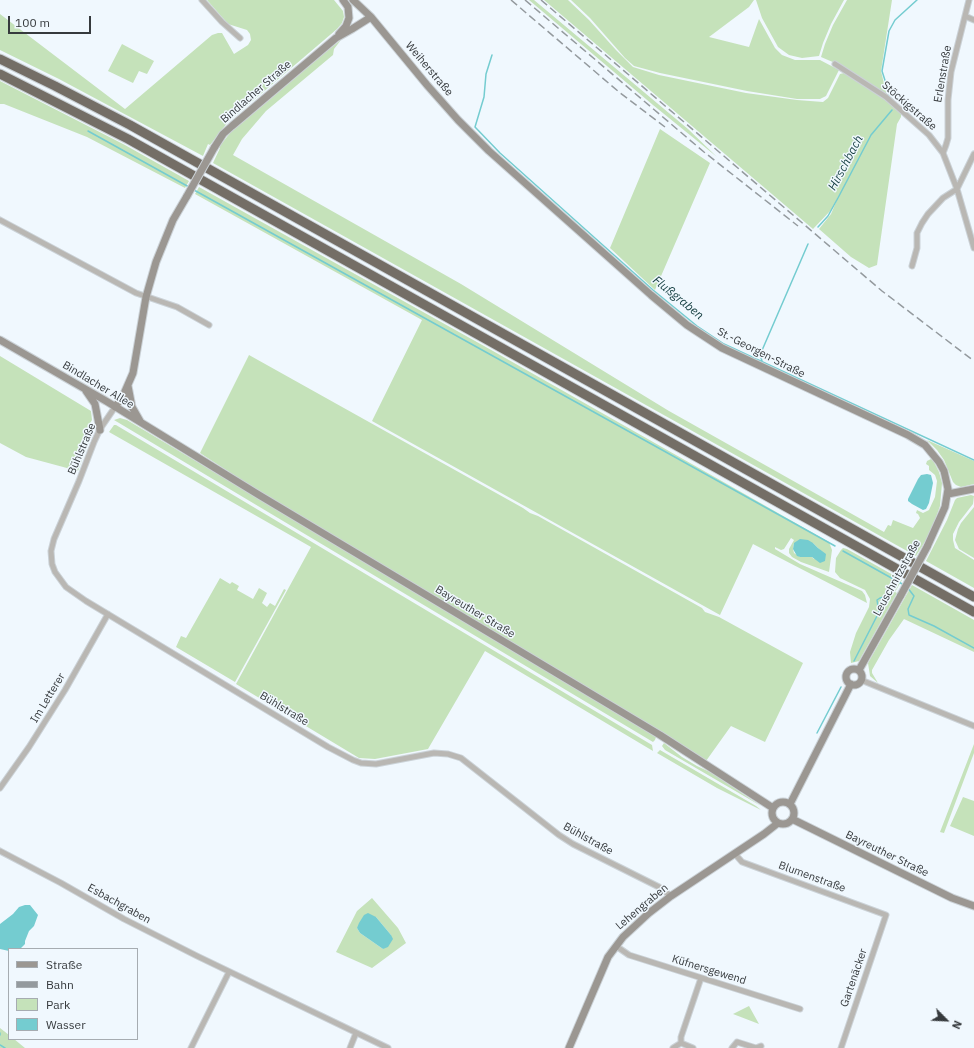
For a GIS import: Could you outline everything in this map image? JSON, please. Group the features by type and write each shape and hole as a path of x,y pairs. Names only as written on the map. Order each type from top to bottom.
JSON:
{"highway":[{"path":"0,59 130,125 974,597"},
{"path":"0,74 128,139 974,612"}],"street":[{"path":"202,0 222,22 240,38"},
{"path":"336,38 346,26 349,18 348,7 343,0"},
{"name":"Weiherstraße","path":"353,0 371,17 458,120 489,151"},
{"name":"Erlenstraße","path":"943,153 948,138 948,100 951,72 970,0"},
{"path":"965,16 974,20"},
{"name":"Bindlacher Straße","path":"115,407 123,396 133,373 146,297 163,242 186,196 214,148 224,134 243,116 336,38 371,17"},
{"name":"Stöckigstraße","path":"834,64 886,97 929,135 943,153 958,189 974,248"},
{"name":"St.-Georgen-Straße","path":"489,151 651,296 695,330 722,348 908,435 925,445 941,466 947,483 948,494"},
{"path":"912,266 917,248 917,233 922,223 942,198 958,189 974,154"},
{"path":"0,220 129,290 177,307 209,325"},
{"name":"Bindlacher Allee","path":"0,340 165,437"},
{"path":"128,386 132,407 142,423"},
{"path":"84,389 95,404 100,430"},
{"name":"Bühlstraße","path":"115,407 100,430 54,539 51,551 52,564 55,572 66,587 328,747 353,760 361,763 376,764 434,753 448,754 461,758 559,835 573,844 659,887 671,896"},
{"name":"Bayreuther Straße","path":"165,437 272,503 663,737 773,808"},
{"path":"948,494 974,489"},
{"name":"Leuschnitzstraße","path":"790,804 851,684 847,678 848,672 852,669 858,670 927,547 941,517 948,494"},
{"name":"Im Letterer","path":"0,788 29,747 65,690 108,614"},
{"path":"858,670 862,676 861,680"},
{"path":"851,684 856,684 861,680"},
{"path":"861,680 974,726"},
{"path":"782,802 790,804 794,810 792,819 784,824 775,821 772,814 773,808 777,803 782,802"},
{"name":"Bayreuther Straße","path":"792,819 952,898 974,906"},
{"name":"Lehengraben","path":"569,1048 608,957 632,928 671,896 735,854 778,823"},
{"name":"Esbachgraben","path":"0,851 61,883 124,919 229,972 388,1048"},
{"name":"Blumenstraße","path":"735,854 742,862 886,915"},
{"name":"Gartenäcker","path":"841,1048 886,915"},
{"name":"Küfnersgewend","path":"616,946 629,956 800,1009"},
{"path":"191,1048 229,972"},
{"path":"681,1043 682,1033 701,978"},
{"path":"350,1048 356,1033"},
{"path":"732,1048 737,1042 756,1048 761,1046"},
{"path":"673,1048 681,1043"},
{"path":"681,1043 693,1048"}],"green space":[{"path":"207,0 334,0 343,11 344,17 342,23 337,29 228,122 210,145 208,144 203,156 59,79 0,50 0,14 125,109 212,35 222,33 234,54 248,45 251,40 250,34 247,30 228,24"},
{"path":"529,0 534,0 688,129 717,157 653,105"},
{"path":"544,0 568,0 633,67 659,75 746,93 823,102 828,98 840,74 844,73 885,97 901,113 901,117 897,124 877,265 869,268 851,257 819,229 831,214 839,195 832,209 813,229"},
{"path":"571,0 754,0 749,7 709,37 749,47 759,19 775,48 782,55 795,60 820,60 839,70 826,96 820,99 797,99 747,91 660,73 634,66 625,58 590,18"},
{"path":"756,0 844,0 831,24 819,56 802,58 789,55 778,47 762,18"},
{"path":"847,0 892,0 881,71 887,96 835,63 821,57 833,25"},
{"path":"341,40 334,49 333,55 266,111 242,139 233,155 461,284 669,411 884,532 888,525 891,526 893,520 913,528 920,518 916,513 917,510 923,513 929,510 935,497 937,481 935,475 929,470 929,466 926,464 927,461 931,459 933,460 939,472 942,483 940,506 931,532 916,556 213,163 220,148 219,147 234,128 316,59"},
{"path":"122,44 154,61 147,74 139,71 133,83 108,71"},
{"path":"0,81 125,145 189,181 185,188 87,137 4,104 0,104"},
{"path":"660,129 710,163 655,290 610,248"},
{"path":"199,187 493,351 829,542 832,550 829,572 801,562 792,557 789,553 789,549 794,540 791,538 784,549 781,550 775,547 775,549 800,564 862,591 865,595 867,603 753,544 720,615 372,421 422,320 195,194","holes":["794,543 813,543 820,550 814,559 812,557 800,557 794,553"]},
{"path":"249,355 702,608 705,612 719,617 803,663 765,742 731,726 706,761 260,492 200,453"},
{"path":"0,356 91,411 92,420 85,432 90,439 78,471 26,457 0,443"},
{"path":"120,418 127,420 656,737 655,740 653,742 114,420"},
{"path":"114,425 652,745 653,751 485,651 428,749 375,759 359,758 236,684 311,547 109,432"},
{"path":"927,440 974,461 974,484 961,487 956,485 953,482 944,460"},
{"path":"971,495 974,496 973,504 959,522 953,534 953,540 955,548 974,560 974,588 926,561 947,520 955,500 957,498"},
{"path":"974,507 974,558 959,549 955,540 961,523"},
{"path":"843,548 902,580 895,592 897,593 859,661 851,663 850,652 856,633 869,607 870,599 865,590 840,578 835,572 836,558"},
{"path":"220,578 230,584 232,582 239,586 237,590 253,599 259,588 267,593 262,603 267,607 270,603 275,606 284,589 286,590 235,682 176,647 181,636 186,638"},
{"path":"912,585 974,620 974,652 904,619 889,640 872,670 872,673 878,683 870,676 868,663"},
{"path":"664,743 682,757 712,773 761,806 665,750 662,746"},
{"path":"974,744 974,753 944,833 940,832"},
{"path":"660,750 761,810 717,788 657,753"},
{"path":"963,797 974,801 974,836 950,826"},
{"path":"372,898 398,928 406,943 372,968 336,952 357,911","holes":["376,917 391,935 383,949 360,933 357,928"]},
{"path":"749,1006 759,1024 733,1014"},
{"path":"0,1028 8,1034 8,1040 15,1040 25,1048 0,1048"}],"water":[{"path":"921,475 931,475 933,483 929,503 926,509 923,510 912,504 908,501 908,499"},
{"path":"800,539 808,540 826,554 825,561 820,563 812,557 797,556 793,549 794,543"},
{"path":"30,905 38,915 34,926 29,931 25,944 21,948 8,948 8,951 0,949 0,924 13,914 19,907"},
{"path":"368,913 376,917 391,935 393,939 388,947 383,949 360,933 357,928 364,915"}],"waterway":[{"name":"Hirschbach","path":"890,96 882,71 889,31 895,20 917,0"},
{"name":"Flußgraben","path":"492,55 486,74 484,97 475,127 500,153 653,290 697,326 724,344 974,460"},
{"name":"Hirschbach","path":"818,227 828,216 871,135 892,110"},
{"path":"88,131 189,187"},
{"path":"194,190 835,546"},
{"name":"Hirschbach","path":"762,361 760,355 808,244"},
{"path":"843,551 904,585"},
{"name":"Lehengraben","path":"907,587 914,596 908,609 909,615 934,626 974,648"},
{"name":"Lehengraben","path":"854,661 879,612 877,600 884,597"},
{"name":"Lehengraben","path":"817,733 841,687"},
{"path":"0,1045 5,1048"}],"railway":[{"path":"511,0 619,92 665,127"},
{"path":"525,0 704,152 798,226"},
{"path":"541,0 882,291 974,361"}]}
